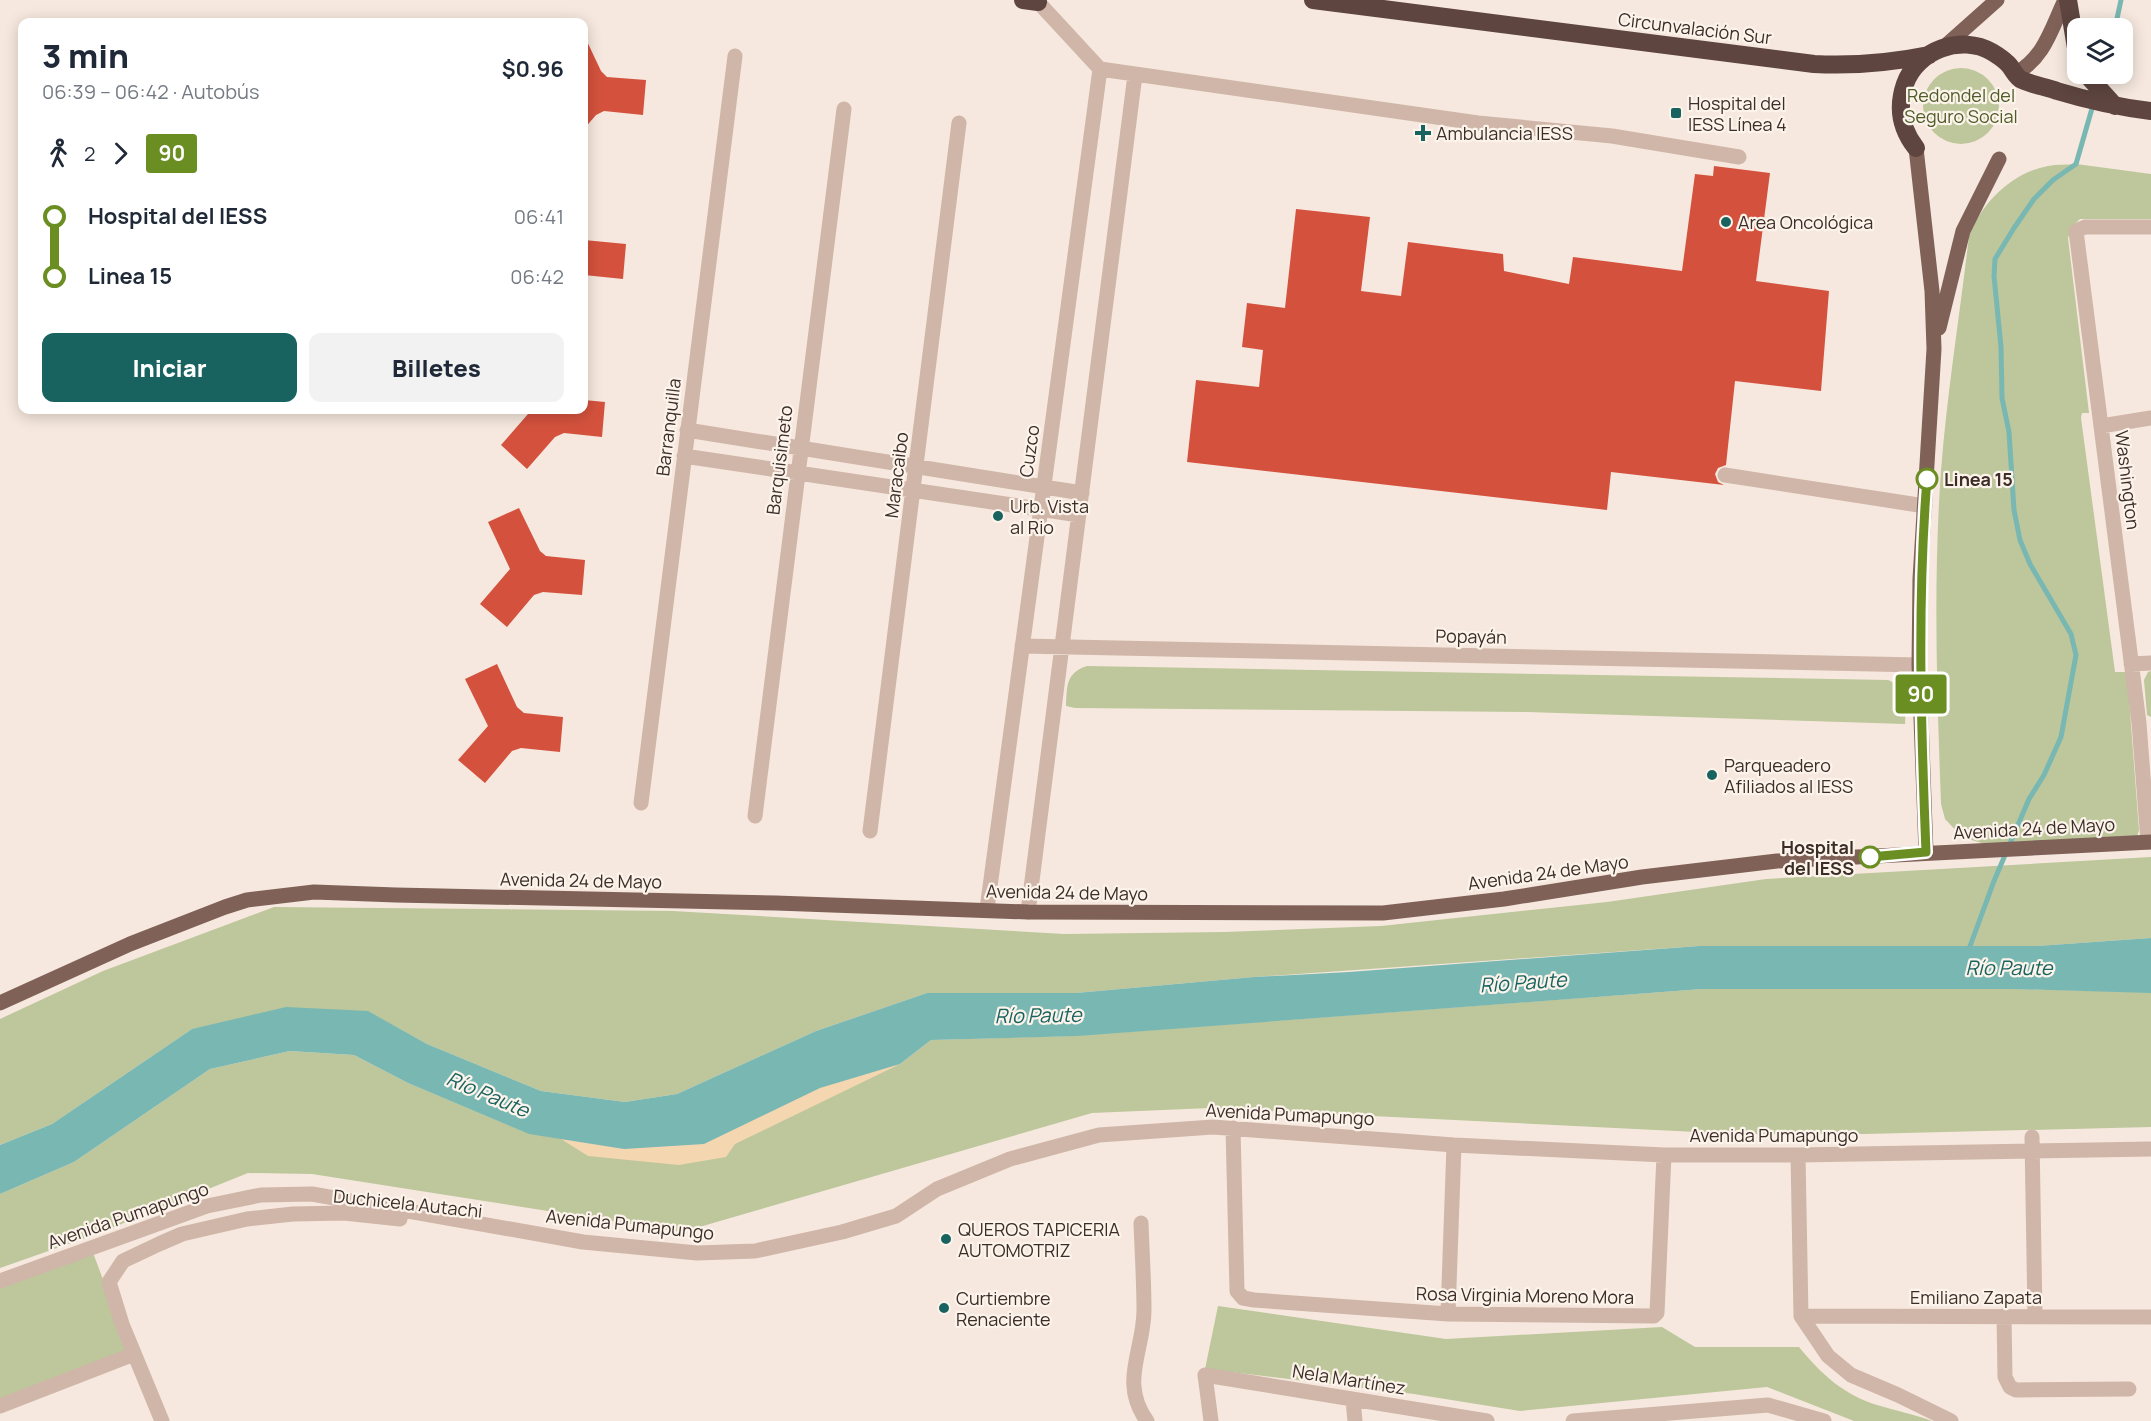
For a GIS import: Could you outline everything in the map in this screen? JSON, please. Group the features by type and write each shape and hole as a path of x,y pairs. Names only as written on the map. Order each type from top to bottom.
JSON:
{"highway":[{"name":"Circunvalación Sur","path":"1313,0 1814,64 1855,65 1894,62 1936,51"},
{"path":"2066,0 2070,18"},
{"path":"1916,148 1903,127 1900,111 1901,94 1911,72 1936,51 1952,46 1972,45 1991,51 2007,63 2017,76 2117,108 2151,111"},
{"path":"2095,84 2117,108"}],"main road":[{"path":"1936,51 1997,0"},
{"path":"2017,76 2030,66 2039,54 2066,0"},
{"path":"1916,148 1931,281 1934,349 1920,579 1919,665 1926,852"},
{"path":"1934,349 1963,231 2000,159"},
{"name":"Avenida 24 de Mayo","path":"0,1003 130,944 225,907 248,900 314,892 396,896 987,909 1028,912 1383,913 1504,899 1777,861 2149,842"}],"street":[{"path":"1031,1 1100,69 1478,123 1612,136 1739,157"},
{"name":"Barranquilla","path":"641,803 735,56"},
{"name":"Cuzco","path":"987,909 1100,69"},
{"path":"1028,912 1135,75"},
{"name":"Barquisimeto","path":"754,816 844,110"},
{"name":"Maracaibo","path":"870,831 959,123"},
{"name":"Washington","path":"2149,842 2145,723 2131,664 2076,231 2085,227 2151,227"},
{"path":"2101,426 2151,418"},
{"path":"687,430 1082,493"},
{"path":"684,456 1079,515"},
{"path":"1725,475 1925,506"},
{"name":"Popayán","path":"1022,646 1919,665"},
{"path":"2131,664 2151,663"},
{"name":"Avenida Pumapungo","path":"0,1281 207,1206 261,1195 312,1194 583,1242 697,1253 756,1251 842,1232 896,1216 937,1189 1010,1159 1099,1135 1213,1127 1454,1145 1664,1155 1798,1155 2032,1144 2151,1149"},
{"name":"Rosa Virginia Moreno Mora","path":"1233,1128 1237,1291 1243,1298 1448,1314 1654,1316 1657,1313 1664,1155"},
{"path":"2032,1144 2035,1316"},
{"path":"1448,1314 1454,1145"},
{"path":"1798,1155 1801,1316 1828,1356 1851,1376 1898,1395 1951,1421"},
{"name":"Duchicela Autachi","path":"162,1421 134,1354 109,1282 123,1261 182,1234 247,1219 293,1214 344,1213 583,1242"},
{"path":"1141,1223 1144,1311 1133,1372 1134,1389 1140,1411 1147,1421"},
{"name":"Emiliano Zapata","path":"1801,1316 2151,1317"},
{"path":"2004,1316 2005,1377 2010,1387 2016,1390 2129,1389"},
{"path":"0,1406 134,1354"},
{"name":"Nela Martínez","path":"1211,1421 1205,1375 1487,1421"},
{"path":"1353,1400 1355,1421"},
{"path":"1574,1421 1700,1416 1768,1406 1824,1421"}],"green space":[{"name":"Redondel del Seguro Social","path":"1961,68 1975,71 1988,79 1996,92 1999,106 1996,120 1988,133 1975,141 1961,144 1947,141 1934,133 1926,120 1923,106 1926,92 1934,79 1947,71"},
{"path":"2076,164 2151,174 2151,219 2080,219 2072,227 2068,238 2089,413 2082,413 2081,418 2115,672 2127,672 2139,830 2137,837 1988,845 1962,837 1945,819 1941,804 1936,596 1941,471 1950,383 1969,236 1975,224 1990,201 2022,175 2051,165"},
{"path":"1087,666 1888,680 1894,683 1901,692 1905,705 1905,724 1527,712 1075,708 1066,706 1071,676"},
{"path":"2151,671 2151,717 2147,715 2144,680"},
{"path":"2151,857 2151,938 2037,946 1699,946 1254,977 1076,993 927,993 816,1031 677,1094 625,1102 541,1091 427,1044 367,1011 192,1029 52,1124 0,1145 0,1019 103,971 274,907 673,911 1064,934 1224,932 1381,926 1607,902 1766,879"},
{"path":"1702,989 2010,989 2151,992 2151,1127 1865,1134 1737,1134 1210,1108 1092,1113 682,1232 312,1174 248,1173 94,1235 0,1268 0,1194 74,1162 210,1069 290,1051 354,1055 408,1083 525,1132 900,1064 931,1040 1071,1036"},
{"path":"92,1250 130,1352 0,1403 0,1282"},
{"path":"1218,1306 1446,1339 1662,1327 1695,1347 1799,1347 1825,1375 1854,1396 1932,1421 1854,1421 1767,1387 1520,1411 1414,1394 1205,1369"}],"sand":[{"path":"872,1061 900,1064 735,1144 726,1157 679,1165 588,1156 561,1139 604,1140"}],"water":[{"name":"Río Paute","path":"2151,938 2151,993 2010,989 1702,989 1078,1036 931,1040 900,1064 820,1088 704,1144 624,1149 529,1134 408,1083 354,1055 290,1051 210,1069 74,1162 0,1194 0,1145 52,1124 192,1029 286,1007 368,1011 427,1044 541,1091 625,1102 677,1094 816,1031 927,993 1076,993 1254,977 1699,946 2037,946"}],"building":[{"path":"588,43 601,71 607,77 646,80 643,115 604,111 596,115 588,124"},
{"path":"1714,166 1770,173 1756,281 1829,291 1821,391 1735,381 1726,465 1718,468 1715,474 1718,482 1724,485 1611,472 1607,510 1187,462 1196,380 1259,387 1263,350 1242,347 1247,303 1285,308 1296,209 1370,217 1361,291 1401,296 1408,242 1503,254 1504,271 1569,284 1573,257 1682,271 1695,174 1713,176"},
{"path":"588,240 626,244 623,279 588,275"},
{"path":"588,400 605,402 602,437 564,433 555,437 527,469 501,445 528,414 588,414"},
{"path":"519,508 540,551 546,556 585,560 582,595 543,592 534,595 507,627 480,604 510,569 488,522"},
{"path":"497,664 517,707 524,713 563,717 560,752 521,748 512,751 485,783 458,760 488,726 465,679"}],"waterway":[{"path":"2117,18 2121,0"},
{"name":"Río Paute","path":"1969,949 1994,881 2029,799 2044,775 2061,737 2076,655 2071,634 2030,564 2020,540 2014,510 2009,432 2002,398 2001,347 1994,276 1995,259 2034,199 2053,180 2076,164 2093,105"}],"bus line":[{"name":"90","path":"1870,857 1926,852 1919,665 1920,579 1927,479"}],"place":[{"name":"Hospital del IESS Línea 4","path":"1676,113"},
{"name":"Ambulancia IESS","path":"1423,133"},
{"name":"Area Oncológica","path":"1726,222"},
{"name":"Linea 15","path":"1927,479"},
{"name":"Urb. Vista al Rio","path":"998,516"},
{"name":"Parqueadero Afiliados al IESS","path":"1712,775"},
{"name":"Hospital del IESS","path":"1870,857"},
{"name":"QUEROS TAPICERIA AUTOMOTRIZ","path":"946,1239"},
{"name":"Curtiembre Renaciente","path":"944,1308"}]}
